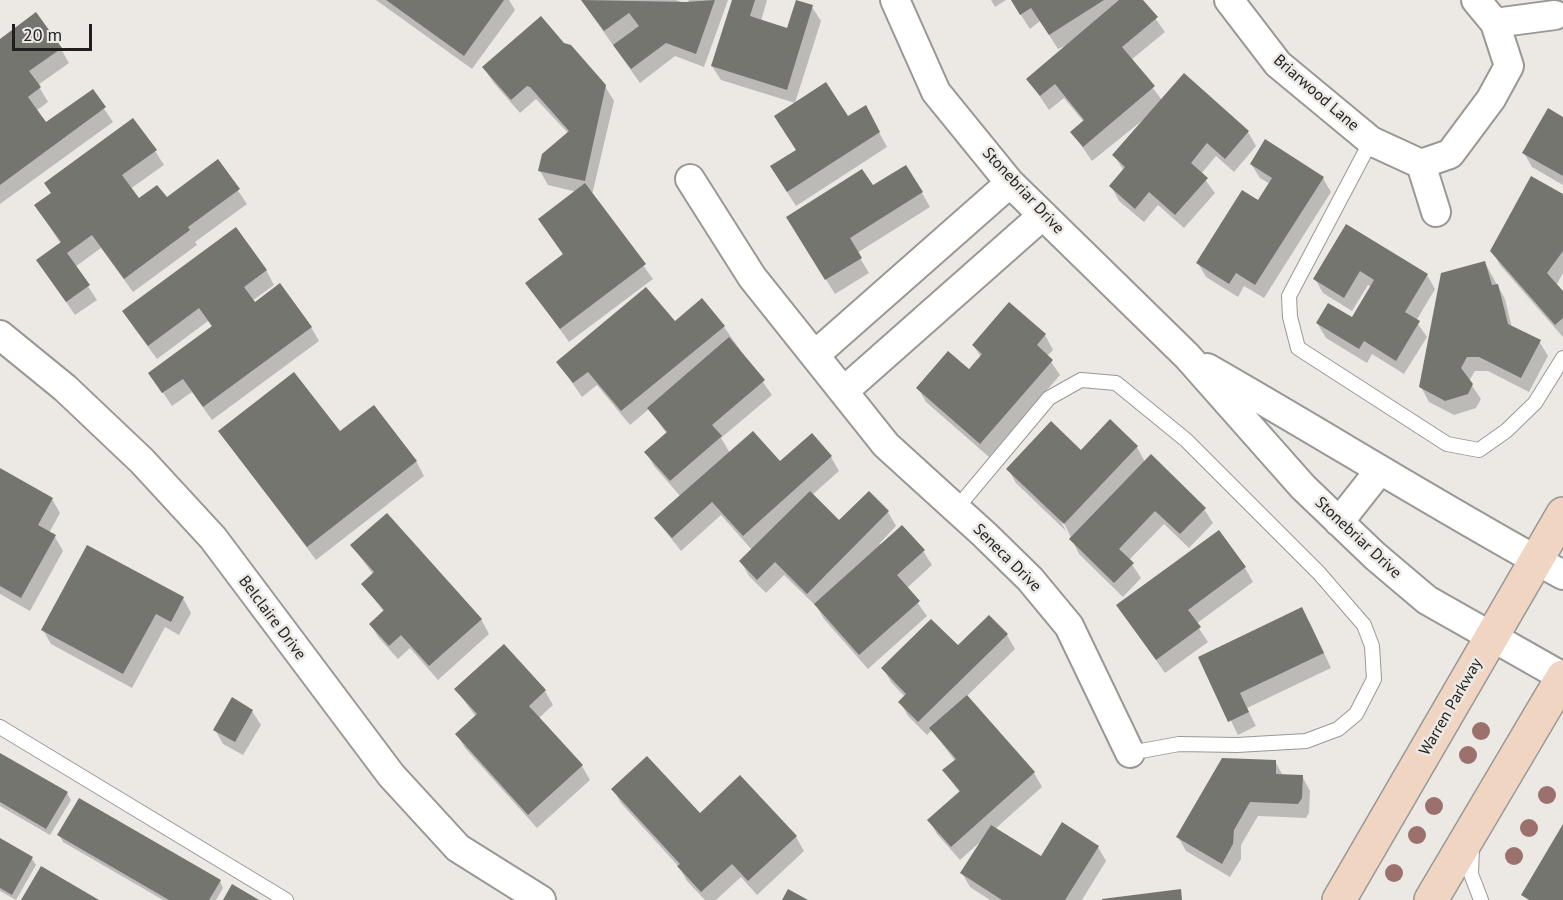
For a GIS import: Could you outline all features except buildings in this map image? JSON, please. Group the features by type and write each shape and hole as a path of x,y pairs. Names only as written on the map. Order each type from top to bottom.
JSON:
{"main road":[{"name":"Warren Parkway","path":"1339,900 1491,637 1550,567 1563,514"},
{"path":"1431,900 1563,677"}],"street":[{"name":"Stonebriar Drive","path":"895,0 936,92 1010,183 1187,356 1304,487 1339,522 1427,600 1563,677"},
{"name":"Briarwood Lane","path":"1229,0 1278,64 1371,141 1421,164"},
{"path":"1436,212 1421,164 1450,154 1491,99 1509,66 1495,23 1476,0"},
{"path":"1495,23 1555,15"},
{"name":"Seneca Drive","path":"690,179 752,277 796,335 816,354 886,445 1030,579 1069,626 1130,753"},
{"path":"816,354 1010,183"},
{"path":"844,391 1043,215"},
{"name":"Belclaire Drive","path":"0,335 65,388 142,461 213,538 391,775 458,848 541,900"},
{"name":"Stonebriar Drive","path":"1187,356 1550,567"},
{"path":"1339,522 1380,470"}],"lane":[{"path":"1371,141 1289,296 1290,317 1298,348 1447,444 1479,450 1506,431 1536,403 1563,358"},
{"path":"956,509 1049,398 1081,380 1116,383 1194,448 1319,573 1364,625 1372,646 1374,679 1356,714 1338,729 1306,741 1237,745 1179,744 1130,753"},
{"path":"0,727 286,900"},
{"path":"1473,828 1471,874 1482,900"}]}
